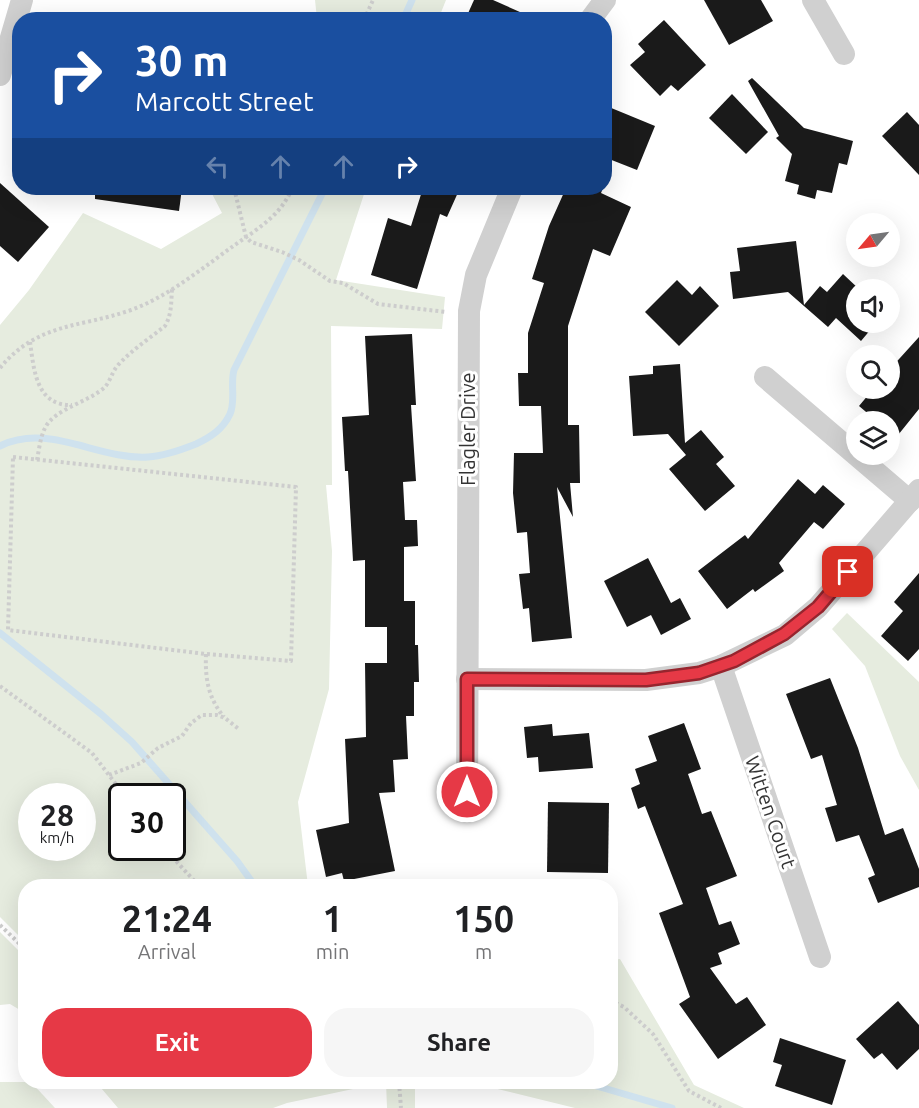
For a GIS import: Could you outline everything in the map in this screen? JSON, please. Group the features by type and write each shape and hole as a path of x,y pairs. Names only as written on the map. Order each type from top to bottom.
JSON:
{"street":[{"path":"813,0 844,54"},
{"path":"0,75 12,40"},
{"name":"Flagler Drive","path":"467,812 469,311 476,275 509,195"},
{"path":"467,679 646,680 690,675 721,666 784,634 809,614 914,495 765,378"},
{"name":"Witten Court","path":"721,666 820,957"}],"path":[{"path":"236,195 246,237 251,242 299,260 330,281 343,283 378,304 446,312"},
{"path":"0,369 9,358 30,342 71,324 129,310 172,289 275,214 288,195"},
{"path":"37,460 45,428 73,405 94,396 105,387 113,371 121,362 165,326 170,318 172,289"},
{"path":"30,342 34,368 42,392 58,405 73,405"},
{"path":"13,457 37,460 296,487 291,661 206,654 8,630 13,457"},
{"path":"206,654 210,694 225,718"},
{"path":"0,686 92,753 115,783"},
{"path":"109,775 141,763 158,748 183,736 191,723 202,715 217,715 225,718 240,730"},
{"path":"176,861 193,879"},
{"path":"0,925 18,942"},
{"path":"618,1004 653,1034 689,1091 721,1108"},
{"path":"400,1089 401,1108"}],"shaded area":[{"path":"315,0 446,0 441,12 316,12"},
{"path":"213,195 364,195 336,280 445,297 442,329 331,326 332,485 326,485 332,551 329,689 298,802 307,879 18,879 18,935 0,917 0,325 29,290 83,213 161,249 222,213"},
{"path":"847,613 919,682 919,790 900,756 865,666 832,629"},
{"path":"0,932 18,950 18,1009 10,1004 0,1005"},
{"path":"618,959 620,959 694,1085 744,1108 575,1108 497,1089 618,1089"},
{"path":"0,1082 18,1082 18,1089 37,1089 55,1108 0,1108"},
{"path":"102,1089 353,1089 273,1108 118,1108"},
{"path":"386,1089 415,1089 415,1108 387,1108"}],"building":[{"path":"474,0 493,0 520,12 469,12"},
{"path":"704,0 761,0 773,21 729,45"},
{"path":"664,20 706,65 678,91 671,85 660,96 630,65 645,52 638,44"},
{"path":"752,78 804,128 853,141 847,165 839,163 832,193 817,190 815,199 797,194 799,185 785,181 792,154 776,138 779,136 748,81"},
{"path":"732,94 768,132 746,154 709,118"},
{"path":"612,108 655,126 637,170 612,160"},
{"path":"907,112 919,125 919,175 882,136"},
{"path":"0,183 49,227 18,262 0,246"},
{"path":"95,195 181,195 179,211 95,199"},
{"path":"421,195 457,195 447,217 440,214 417,289 371,275 388,218 411,226"},
{"path":"563,195 605,195 631,207 610,256 593,249 568,326 568,425 579,425 580,483 570,483 573,517 557,487 572,638 532,642 529,608 523,609 519,574 530,573 527,532 517,533 513,493 514,453 543,453 541,406 519,406 518,373 528,373 528,333 544,283 532,279 549,226"},
{"path":"796,241 804,305 820,286 827,292 843,274 848,279 846,279 846,327 836,318 828,327 788,292 733,299 730,272 740,271 737,248"},
{"path":"677,280 692,295 700,286 719,306 679,346 645,312"},
{"path":"852,333 868,333 861,341"},
{"path":"412,334 416,405 411,405 416,481 403,482 405,520 417,520 418,546 404,547 404,601 415,601 415,645 418,645 419,682 414,682 414,716 406,716 408,759 393,760 395,792 379,793 395,871 344,879 342,873 326,877 316,830 349,823 345,739 366,737 365,663 387,663 387,627 365,627 365,560 353,561 348,471 345,471 342,417 369,415 365,336"},
{"path":"919,337 919,409 900,433 900,411 865,411 859,406 865,399 900,399 900,358"},
{"path":"680,364 685,443 701,430 724,457 716,464 735,486 705,511 669,469 686,455 668,434 633,436 629,376 653,374 653,366"},
{"path":"798,479 815,494 823,485 845,504 823,529 814,522 779,563 784,571 755,592 753,589 727,609 698,571 745,535 748,539"},
{"path":"648,558 671,603 680,598 691,619 661,635 651,615 627,627 604,581"},
{"path":"919,573 919,649 908,661 881,636 903,611 894,602"},
{"path":"830,678 858,748 885,835 903,828 919,869 919,887 878,903 868,878 875,875 859,835 836,842 825,808 837,805 822,755 811,759 786,694"},
{"path":"684,723 701,769 688,774 702,814 711,811 737,876 706,888 719,925 731,921 740,944 718,953 722,964 710,968 736,1004 747,997 766,1025 718,1059 679,1004 690,997 659,913 683,904 645,806 638,809 631,788 640,784 635,769 657,761 648,736"},
{"path":"552,724 553,736 589,733 593,768 539,772 538,757 527,758 524,727"},
{"path":"548,802 609,803 608,873 547,872"},
{"path":"898,1001 919,1025 919,1049 897,1070 882,1053 874,1059 856,1039"},
{"path":"780,1038 846,1060 832,1105 775,1086 782,1065 773,1062"}],"waterway":[{"path":"407,12 412,0"},
{"path":"0,446 18,440 36,438 111,453 148,457 184,448 216,432 224,424 232,409 234,370 322,195"},
{"path":"0,633 101,714 132,742 237,861 250,879"},
{"path":"607,1089 672,1108"}],"route":[{"path":"467,792 467,679 646,680 699,673 734,661 784,634 818,607 848,572"}]}
